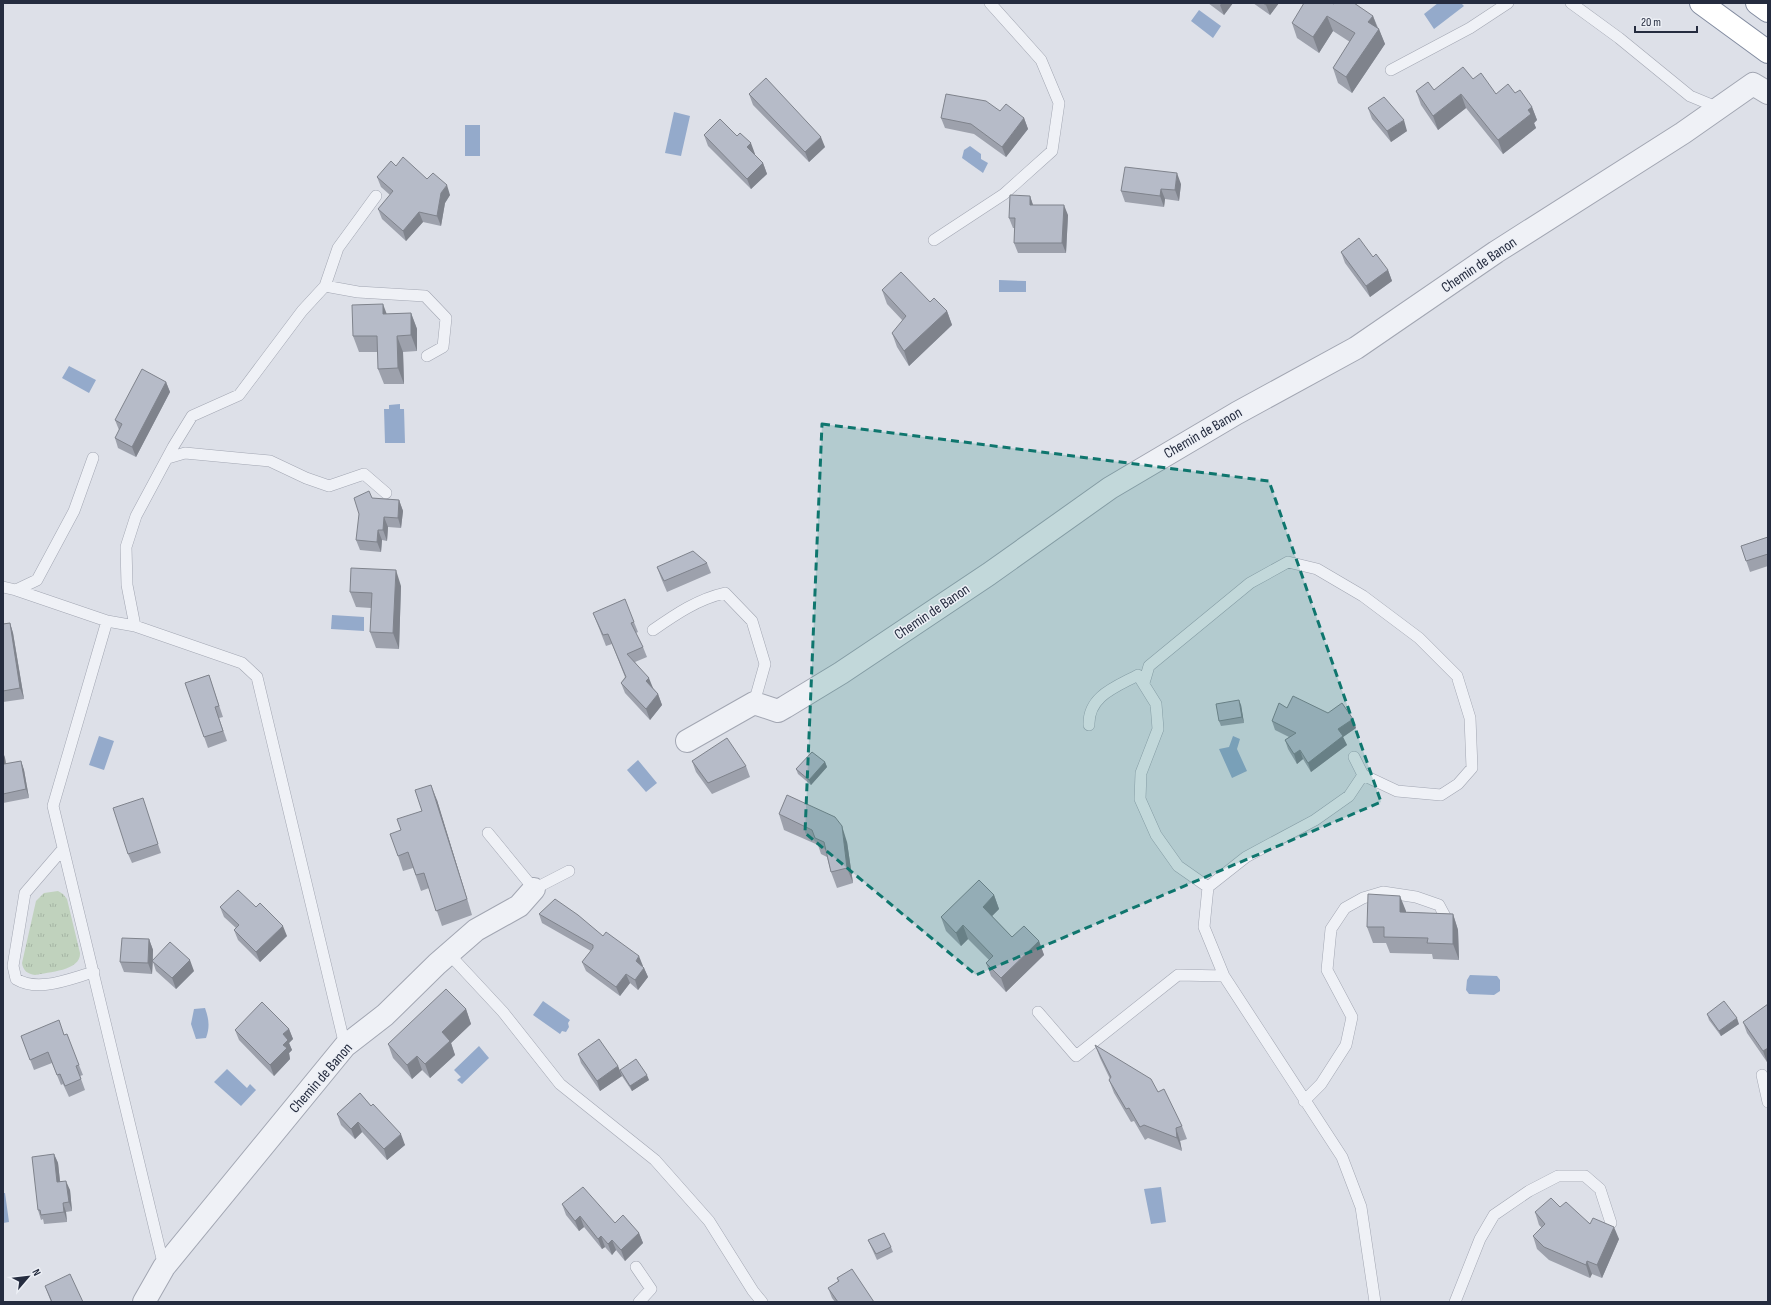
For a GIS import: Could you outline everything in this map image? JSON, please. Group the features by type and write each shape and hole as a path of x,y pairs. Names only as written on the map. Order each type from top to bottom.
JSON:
{"highway":[{"path":"1701,3 1768,52"},
{"path":"1757,3 1768,11"}],"street":[{"name":"Chemin de Banon","path":"754,703 778,711 841,673 989,574 1110,488 1237,413 1356,348 1496,252 1683,134 1753,84 1768,93"},
{"path":"687,742 754,703"},
{"name":"Chemin de Banon","path":"144,1302 164,1267 345,1046 385,1016 476,930 519,906 534,889"}],"lane":[{"path":"934,240 1004,194 1052,151 1059,102 1041,60 990,3"},
{"path":"1391,70 1470,28 1508,3"},
{"path":"1571,3 1619,38 1690,96 1719,108"},
{"path":"135,626 127,585 126,547 136,516 168,458 192,416 238,395 302,311 325,286 338,248 376,196"},
{"path":"325,286 358,292 425,296 446,318 443,347 427,356"},
{"path":"168,458 185,453 270,461 306,478 329,486 364,474 386,493"},
{"path":"16,590 37,580 74,511 93,458"},
{"path":"1144,683 1149,666 1250,583 1288,562 1317,569 1362,596 1419,638 1457,676 1470,718 1472,768 1458,784 1441,796 1397,791 1363,775 1354,757"},
{"path":"3,587 107,620 135,626 242,663 256,677 345,1046"},
{"path":"653,630 686,608 710,596 725,593 752,621 765,664 754,703"},
{"path":"107,620 53,806 62,850 94,972 164,1267"},
{"path":"1089,725 1089,716 1096,700 1138,675 1156,704 1158,729 1141,773 1140,799 1156,835 1178,866 1208,887"},
{"path":"1363,775 1349,796 1315,820 1246,857 1208,887 1204,927 1224,976 1304,1101 1342,1157 1361,1207 1375,1302"},
{"path":"488,833 534,889 569,871"},
{"path":"62,850 25,893 13,966 16,979 25,984 48,984 94,972"},
{"path":"1304,1101 1321,1084 1346,1045 1352,1017 1327,970 1331,929 1345,908 1363,898 1383,892 1416,897 1439,905 1446,918"},
{"path":"449,954 503,1012 560,1084 655,1160 708,1221 753,1291 762,1302"},
{"path":"1038,1012 1076,1056 1178,975 1224,976"},
{"path":"1762,1075 1768,1102"},
{"path":"1455,1302 1480,1239 1494,1215 1530,1191 1558,1176 1585,1176 1600,1189 1611,1223"},
{"path":"636,1267 651,1289 640,1302"}],"highlighted area":[{"path":"822,424 1269,481 1381,802 976,975 805,833"}],"green space":[{"path":"58,891 67,899 80,953 79,959 75,964 63,970 35,975 30,974 26,972 22,963 36,901 44,893"}],"water":[{"path":"1438,3 1461,3 1464,6 1434,29 1424,14"},
{"path":"1199,10 1221,26 1213,38 1191,21"},
{"path":"674,112 690,116 681,156 665,153"},
{"path":"465,125 480,125 480,156 465,156"},
{"path":"970,146 981,154 981,159 988,163 983,173 962,158 964,150"},
{"path":"999,280 1026,281 1026,292 999,292"},
{"path":"69,366 96,380 89,393 62,378"},
{"path":"400,404 400,409 404,409 405,443 385,443 384,409 389,409 389,405"},
{"path":"332,615 364,617 364,631 331,629"},
{"path":"99,736 114,741 104,770 89,765"},
{"path":"1233,736 1240,739 1237,749 1247,771 1232,778 1219,749 1229,747"},
{"path":"638,760 657,783 646,792 627,770"},
{"path":"1470,975 1497,976 1500,980 1500,991 1494,995 1469,994 1466,990 1467,980"},
{"path":"543,1001 570,1020 568,1023 569,1027 566,1032 562,1031 560,1034 533,1015"},
{"path":"205,1008 208,1023 206,1038 196,1039 191,1024 194,1009"},
{"path":"479,1046 489,1058 462,1084 457,1080 461,1077 454,1070"},
{"path":"227,1069 247,1088 250,1084 256,1090 241,1106 214,1082"},
{"path":"1161,1187 1166,1222 1151,1224 1144,1189"},
{"path":"3,1193 5,1193 9,1222 3,1223"}],"building":[{"path":"1304,3 1354,3 1373,16 1368,22 1379,29 1346,77 1333,68 1355,33 1327,16 1313,37 1292,23"},
{"path":"1463,67 1473,79 1481,73 1496,94 1508,84 1515,93 1520,90 1532,107 1528,110 1531,114 1498,140 1461,94 1433,116 1416,91 1428,82 1434,90"},
{"path":"766,78 821,137 805,152 749,94"},
{"path":"946,94 986,101 1000,111 1006,104 1024,118 1002,147 971,124 941,118"},
{"path":"1384,97 1404,120 1387,131 1368,108"},
{"path":"720,119 737,136 740,133 751,143 747,147 763,163 747,179 704,135"},
{"path":"403,157 427,179 433,173 447,185 441,193 437,216 419,212 403,231 378,209 393,191 377,177 391,161 396,166"},
{"path":"1125,167 1177,173 1175,190 1161,189 1160,196 1121,191"},
{"path":"1010,195 1030,196 1030,205 1064,205 1062,243 1014,243 1015,218 1009,218"},
{"path":"1359,238 1373,257 1376,254 1388,270 1366,286 1341,252"},
{"path":"901,272 930,302 934,298 947,311 904,351 892,333 906,316 882,290"},
{"path":"383,304 383,314 411,313 411,335 397,336 398,368 378,369 377,336 353,336 352,305"},
{"path":"142,369 166,382 132,447 115,438 122,424 115,420"},
{"path":"369,491 372,498 399,500 398,518 384,517 383,530 378,530 377,542 356,540 359,514 354,498"},
{"path":"1768,537 1768,554 1746,561 1741,546"},
{"path":"693,551 707,563 664,581 657,567"},
{"path":"351,568 396,570 393,633 370,632 372,593 350,592"},
{"path":"625,599 634,622 631,623 643,647 627,654 649,678 646,681 658,694 646,709 621,683 626,677 608,634 603,635 593,613"},
{"path":"10,623 20,688 3,691 3,624"},
{"path":"209,675 219,706 215,707 223,731 204,737 185,683"},
{"path":"1293,696 1328,713 1342,703 1353,719 1338,729 1343,736 1308,763 1300,750 1294,754 1285,740 1296,733 1272,721 1279,703 1287,708"},
{"path":"1239,700 1242,717 1219,721 1216,704"},
{"path":"727,738 746,766 708,783 692,761"},
{"path":"812,752 825,762 809,780 796,769"},
{"path":"3,756 4,764 21,761 26,789 3,794"},
{"path":"431,785 467,899 436,911 424,873 416,875 408,852 398,856 390,834 401,830 397,819 422,811 415,790"},
{"path":"787,795 835,817 842,826 847,868 831,872 824,842 815,838 812,830 779,814"},
{"path":"143,798 158,844 128,854 113,808"},
{"path":"979,880 994,895 983,907 1012,937 1024,926 1039,941 1001,978 986,963 993,956 963,925 956,933 941,917"},
{"path":"238,890 256,907 260,903 283,926 256,952 234,930 239,925 220,907"},
{"path":"1368,894 1400,896 1400,912 1453,914 1453,944 1427,943 1428,938 1384,937 1384,927 1367,927"},
{"path":"555,899 578,915 603,936 606,932 639,956 636,961 644,968 635,980 626,974 616,987 582,962 593,948 593,945 539,914"},
{"path":"122,938 149,939 148,963 120,962"},
{"path":"170,942 190,960 172,978 152,961"},
{"path":"446,989 466,1009 442,1032 450,1041 425,1064 417,1056 407,1065 388,1044"},
{"path":"1724,1001 1737,1018 1719,1031 1707,1014"},
{"path":"262,1002 289,1029 283,1034 288,1040 283,1045 287,1048 270,1065 235,1030"},
{"path":"1768,1004 1768,1048 1763,1051 1743,1022"},
{"path":"59,1020 64,1035 67,1034 79,1065 76,1066 81,1079 65,1086 60,1074 57,1075 48,1052 30,1060 21,1036"},
{"path":"599,1039 618,1066 597,1081 578,1054"},
{"path":"1095,1045 1151,1079 1158,1092 1164,1089 1182,1126 1176,1128 1177,1138 1144,1125 1140,1127 1129,1108 1126,1109 1109,1080 1111,1077"},
{"path":"636,1059 647,1075 630,1086 620,1070"},
{"path":"360,1093 371,1106 373,1104 401,1134 384,1149 358,1122 351,1129 337,1114"},
{"path":"54,1154 57,1182 66,1181 69,1202 63,1203 64,1212 41,1215 40,1210 38,1210 32,1157"},
{"path":"583,1187 615,1223 623,1215 639,1233 621,1250 612,1240 608,1244 601,1236 598,1239 580,1216 575,1221 562,1204"},
{"path":"1551,1198 1560,1207 1566,1202 1590,1224 1593,1218 1614,1227 1597,1265 1587,1261 1586,1265 1544,1247 1533,1236 1545,1224 1535,1212"},
{"path":"884,1233 891,1247 876,1254 868,1240"},
{"path":"852,1269 874,1302 838,1302 828,1288 839,1281 837,1278"},
{"path":"70,1274 83,1302 52,1302 45,1286"}]}
